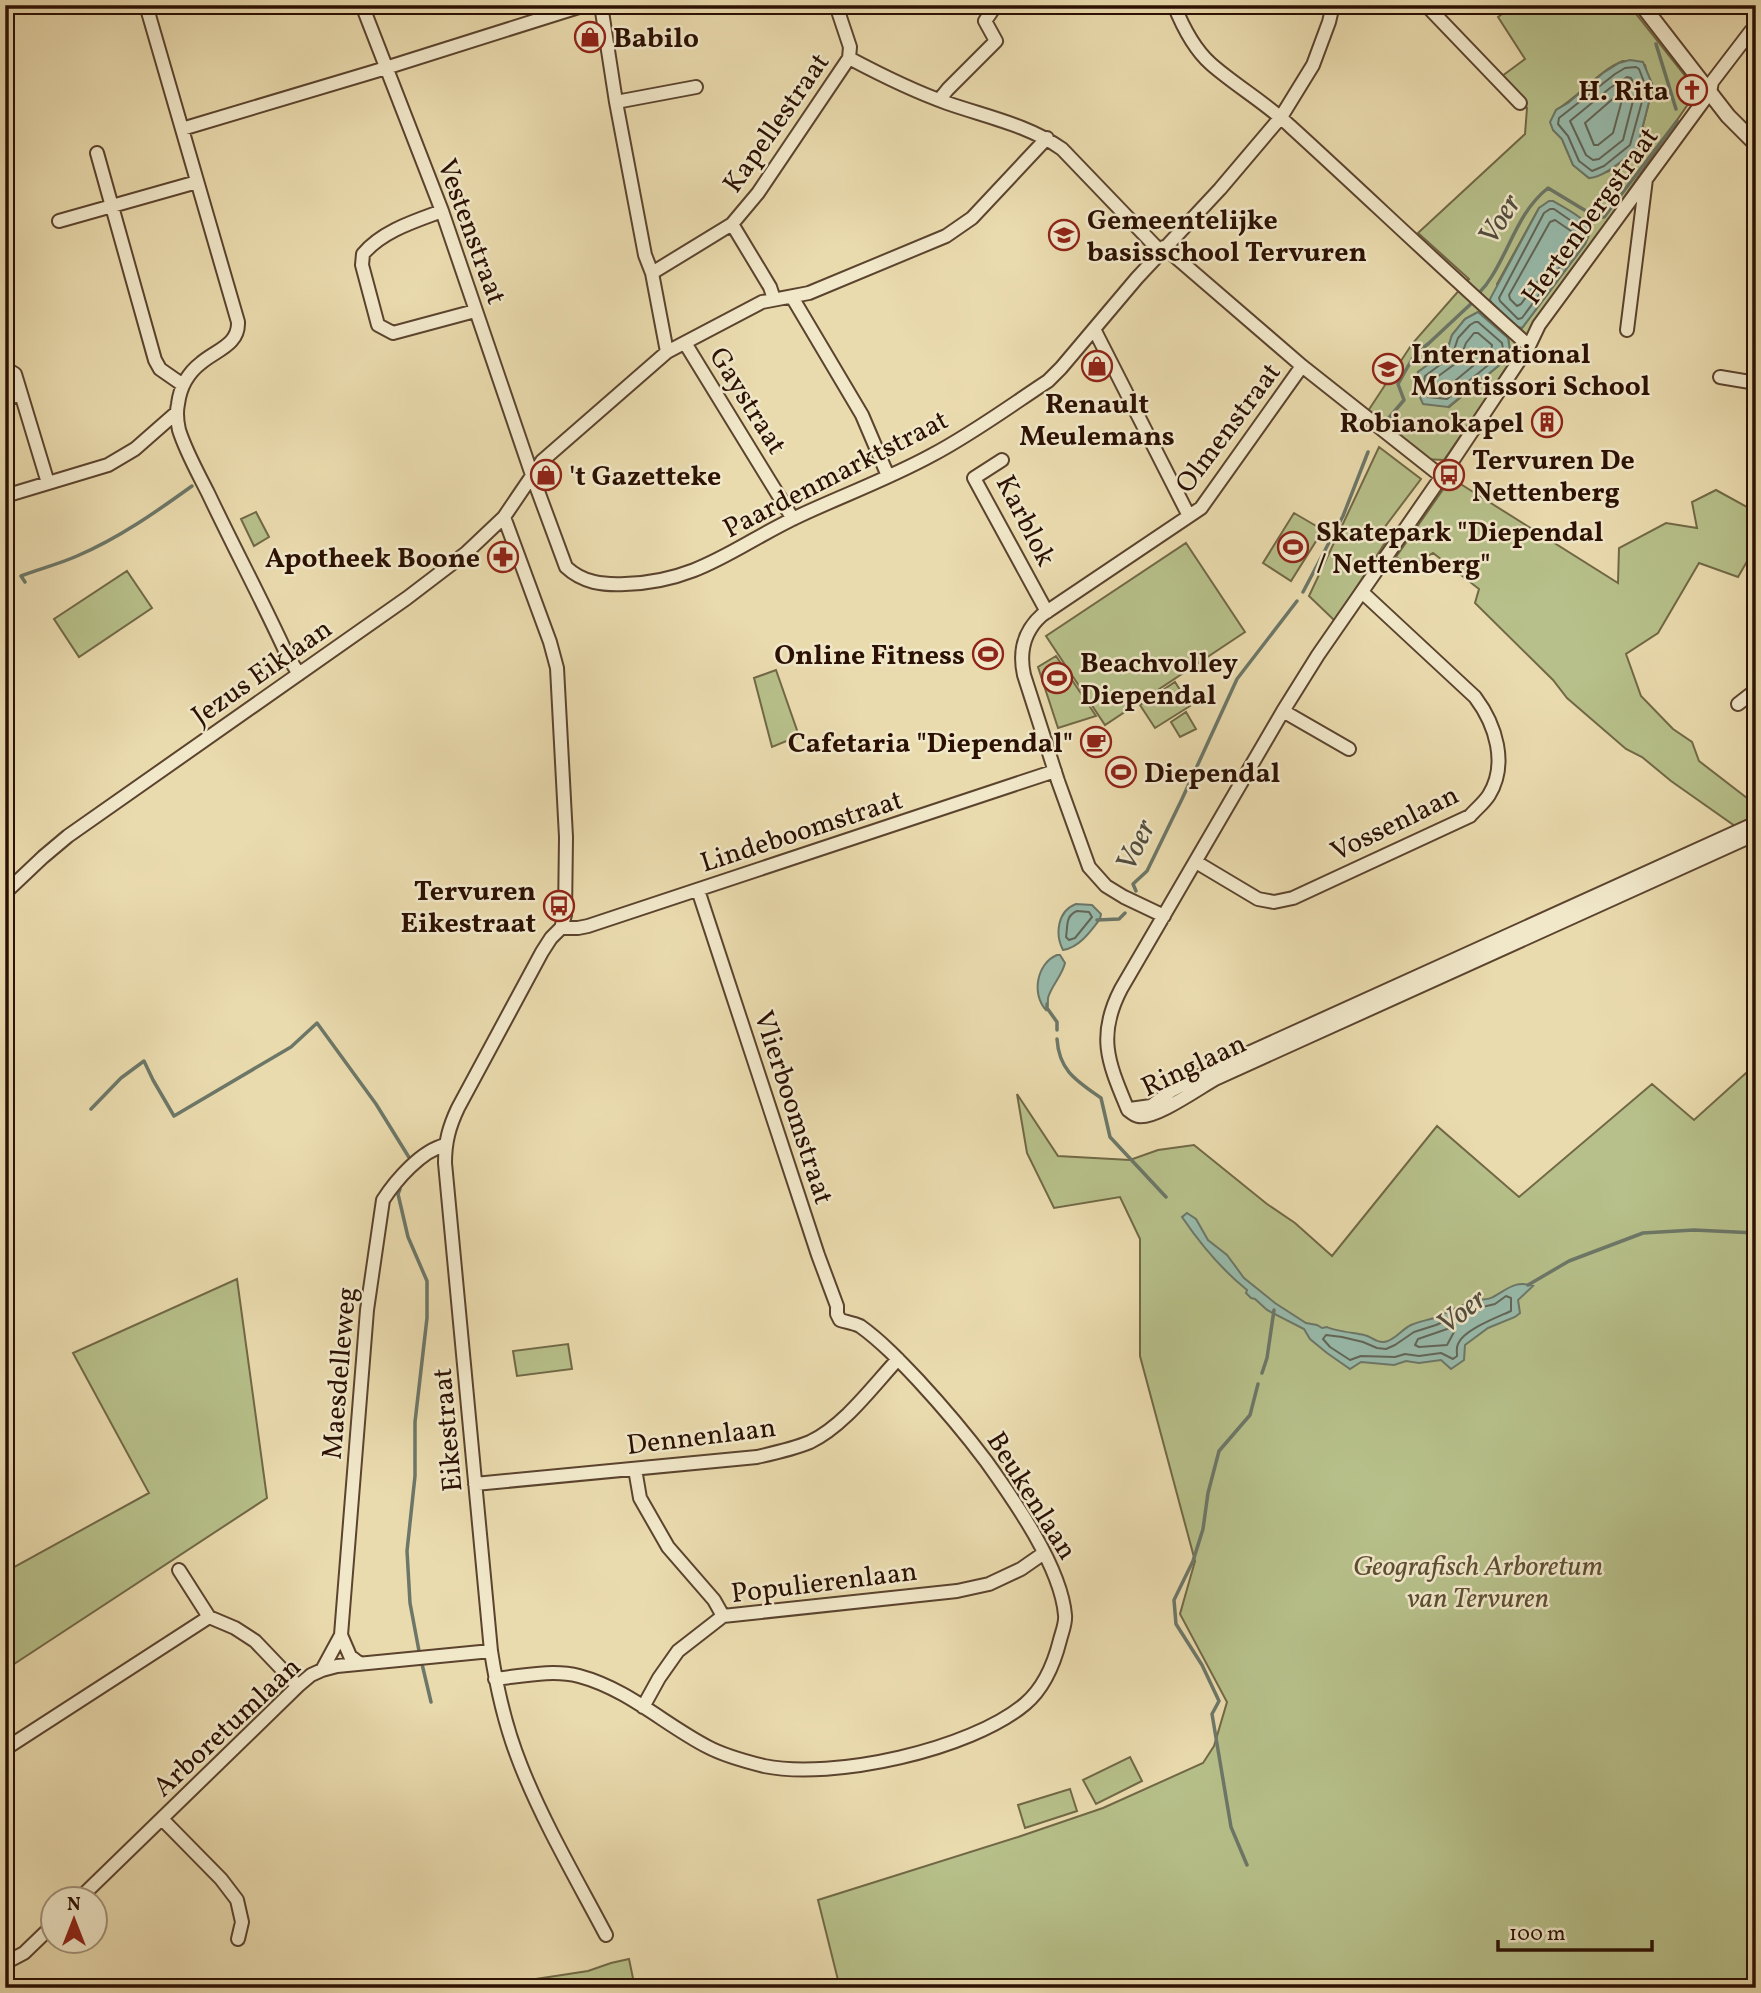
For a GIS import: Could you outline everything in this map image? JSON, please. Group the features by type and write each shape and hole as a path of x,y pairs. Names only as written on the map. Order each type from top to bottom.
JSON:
{"street":[{"path":"146,5 238,322 238,330 230,343 191,372 183,385 176,413 185,445 288,657 299,674"},
{"name":"Vestenstraat","path":"362,5 442,211 532,475"},
{"path":"182,129 585,5"},
{"path":"601,5 645,256 652,273 667,352 762,302 809,293 946,236 972,218 1047,138"},
{"name":"Kapellestraat","path":"652,273 732,224 758,193 849,58 850,47 836,5"},
{"path":"939,100 996,41 985,21 996,5"},
{"path":"1174,5 1205,58 1281,117 1529,346"},
{"name":"Paardenmarktstraat","path":"532,475 566,567 575,576 589,582 608,585 638,584 675,577 713,563 793,519 932,455 1048,381 1162,249 1220,190 1281,117 1314,65 1333,5"},
{"path":"1426,5 1520,103"},
{"path":"1642,5 1733,122 1756,144"},
{"name":"Hertenbergstraat","path":"1128,1110 1110,1066 1107,1047 1112,1009 1121,989 1283,711 1529,346 1539,325 1710,92 1712,82 1751,31"},
{"path":"849,58 892,81 939,100 1047,138 1062,149 1162,249 1441,477"},
{"path":"616,102 696,87"},
{"path":"97,153 155,360 160,369 183,385"},
{"path":"1627,330 1646,179"},
{"path":"59,221 197,182"},
{"path":"442,211 374,242 363,254 362,265 378,325 393,333 475,311"},
{"name":"Kapellestraat","path":"732,224 775,299"},
{"path":"792,297 862,415 888,476"},
{"path":"1094,329 1189,516 1047,611 1030,629 1022,651 1022,664 1082,851 1094,874 1106,886 1124,897 1164,916"},
{"name":"Gaystraat","path":"685,343 793,519"},
{"name":"Jezus Eiklaan","path":"5,893 68,836 466,554 504,517 542,461 667,352"},
{"name":"Olmenstraat","path":"1189,516 1200,508 1302,366"},
{"path":"5,368 15,374 48,482"},
{"path":"1720,377 1756,383"},
{"path":"5,399 21,394"},
{"path":"5,496 108,465 148,439 176,413"},
{"name":"Karblok","path":"1002,460 975,478 1047,611"},
{"path":"504,517 557,668 566,837 565,915 561,928"},
{"name":"Vossenlaan","path":"1196,862 1258,899 1274,902 1293,898 1470,816 1489,795 1497,775 1498,761 1494,728 1487,712 1475,697 1362,592"},
{"path":"1738,704 1756,691"},
{"path":"1283,711 1349,749"},
{"name":"Lindeboomstraat","path":"561,928 588,926 1055,771"},
{"name":"Ringlaan","path":"1128,1110 1151,1105 1213,1069 1756,822"},
{"name":"Ringlaan","path":"1128,1110 1138,1116 1157,1114 1215,1079 1756,834"},
{"name":"Vlierboomstraat","path":"698,890 837,1306 836,1314 840,1320 858,1325"},
{"name":"Eikestraat","path":"561,928 542,952 458,1108 445,1144 495,1679 521,1767 606,1935"},
{"name":"Maesdelleweg","path":"323,1670 341,1635 366,1310 383,1200 393,1185 428,1152 445,1144"},
{"name":"Beukenlaan","path":"495,1679 532,1674 577,1675 615,1689 710,1748 762,1765 792,1770 858,1766 961,1741 1001,1722 1027,1702 1046,1679 1058,1649 1065,1617 1058,1580 1012,1497 955,1420 898,1359 858,1325"},
{"name":"Dennenlaan","path":"475,1484 757,1457 785,1451 812,1441 829,1429 850,1411 898,1359"},
{"path":"635,1469 640,1498 668,1547 714,1600 723,1616"},
{"name":"Populierenlaan","path":"643,1707 678,1651 723,1616 957,1591 989,1584 1021,1569 1044,1553"},
{"path":"179,1570 209,1617 235,1628 255,1641 298,1686"},
{"path":"5,1749 209,1617"},
{"path":"341,1635 350,1656 359,1662"},
{"name":"Arboretumlaan","path":"95,1884 311,1675 359,1662 491,1651"},
{"name":"Arboretumlaan","path":"162,1819 221,1879 237,1900 242,1923 239,1939"},
{"path":"5,1963 24,1952 38,1939"}],"green space":[{"path":"1515,5 1629,5 1697,91 1444,460 1424,459 1368,411 1412,344 1469,279 1418,233 1525,134 1527,108 1498,79 1525,59 1498,17","holes":["1623,61 1645,65 1653,86 1638,145 1609,171 1589,178 1573,165 1562,139 1553,130 1556,110 1605,71","1553,201 1585,222 1589,235 1522,328 1515,326 1497,284 1539,208","1478,312 1508,338 1510,350 1503,362 1449,407 1418,372 1447,351 1452,335 1465,319"]},
{"path":"1379,447 1421,479 1381,532 1388,538 1335,621 1309,596"},
{"path":"1451,478 1618,583 1619,548 1666,523 1697,528 1692,502 1716,490 1756,512 1756,546 1738,577 1699,563 1658,633 1626,654 1641,696 1673,729 1692,742 1699,761 1756,805 1756,815 1735,826 1642,757 1626,749 1567,698 1553,680 1475,603 1479,589 1433,553 1412,566 1396,557"},
{"path":"256,512 269,537 254,546 241,519"},
{"name":"Skatepark \"Diependal / Nettenberg\"","path":"1294,513 1323,530 1291,581 1263,563"},
{"path":"1186,543 1245,632 1105,725 1046,636"},
{"path":"127,571 152,608 79,657 54,619"},
{"path":"1056,656 1096,716 1058,728 1038,667"},
{"path":"776,670 799,736 772,747 754,678"},
{"path":"1175,682 1190,706 1155,728 1140,705"},
{"path":"1186,712 1196,729 1180,737 1171,722"},
{"name":"Geografisch Arboretum van Tervuren","path":"1756,1064 1756,1988 840,1988 818,1900 1103,1808 1203,1763 1214,1746 1227,1702 1180,1614 1195,1561 1140,1356 1140,1239 1120,1197 1054,1208 1027,1153 1017,1094 1058,1156 1130,1160 1158,1150 1194,1145 1295,1223 1332,1256 1437,1126 1519,1197 1652,1084 1694,1120"},
{"path":"237,1279 267,1498 5,1670 5,1572 149,1493 73,1353"},
{"path":"568,1344 572,1369 517,1376 513,1351"},
{"path":"1130,1757 1142,1781 1096,1804 1083,1780"},
{"path":"1070,1789 1077,1811 1025,1828 1018,1805"},
{"path":"629,1959 635,1988 476,1988 588,1971"}],"water":[{"path":"1630,60 1643,62 1653,86 1638,145 1636,150 1613,167 1601,175 1589,178 1573,165 1562,139 1553,130 1550,122 1556,110 1603,73"},
{"path":"1549,201 1582,219 1588,226 1589,233 1585,244 1522,328 1515,326 1490,299 1539,208"},
{"path":"1478,312 1508,338 1510,350 1503,362 1448,407 1423,404 1416,388 1418,372 1447,351 1452,335 1465,319"},
{"path":"1076,904 1092,905 1101,914 1100,919 1089,934 1069,949 1063,950 1059,924 1065,912"},
{"path":"1060,955 1065,963 1049,994 1046,1010 1039,996 1038,979 1045,965"},
{"path":"1187,1213 1196,1219 1208,1240 1227,1255 1244,1278 1275,1303 1306,1323 1367,1336 1381,1342 1388,1341 1411,1325 1468,1303 1491,1298 1512,1286 1533,1286 1518,1300 1520,1313 1488,1328 1465,1345 1464,1360 1451,1369 1441,1360 1419,1363 1406,1361 1394,1365 1361,1362 1350,1369 1310,1339 1304,1329 1267,1310 1251,1298 1246,1293 1247,1290 1220,1265 1197,1237 1182,1217"}],"waterway":[{"name":"Voer","path":"1656,44 1676,109"},
{"name":"Voer","path":"1478,294 1499,265 1530,207 1548,188 1596,217 1604,217 1677,121"},
{"name":"Voer","path":"1388,419 1404,400 1398,384 1415,354 1474,301"},
{"name":"Voer","path":"1303,592 1343,516 1368,452"},
{"path":"25,582 21,576 93,549 151,515 192,486"},
{"name":"Voer","path":"1136,891 1133,884 1147,871 1237,679 1297,601"},
{"name":"Voer","path":"1097,920 1119,919 1125,913"},
{"name":"Voer","path":"1047,1004 1057,1022 1057,1030"},
{"path":"91,1109 121,1078 144,1061 174,1116 291,1047 317,1023 376,1104 409,1161"},
{"name":"Voer","path":"1057,1039 1065,1067 1101,1098 1110,1137 1166,1197"},
{"path":"400,1189 398,1194 408,1237 427,1281 427,1318 415,1422 415,1476 407,1551 410,1603 419,1651"},
{"name":"Voer","path":"1528,1285 1569,1261 1643,1233 1694,1230 1756,1233"},
{"path":"1262,1373 1267,1358 1274,1310"},
{"path":"1247,1865 1231,1827 1212,1714 1219,1701 1202,1665 1176,1624 1174,1600 1193,1561 1203,1529 1208,1493 1219,1451 1250,1415 1258,1384"},
{"path":"422,1664 431,1702"}],"place":[{"name":"Babilo","path":"590,37"},
{"name":"H. Rita","path":"1692,90"},
{"name":"Gemeentelijke basisschool Tervuren","path":"1064,235"},
{"name":"Renault Meulemans","path":"1097,366"},
{"name":"International Montissori School","path":"1388,369"},
{"name":"Robianokapel","path":"1547,422"},
{"name":"'t Gazetteke","path":"546,475"},
{"name":"Tervuren De Nettenberg","path":"1449,475"},
{"name":"Skatepark \"Diependal / Nettenberg\"","path":"1293,547"},
{"name":"Apotheek Boone","path":"503,557"},
{"name":"Online Fitness","path":"988,654"},
{"name":"Beachvolley Diependal","path":"1057,678"},
{"name":"Cafetaria \"Diependal\"","path":"1096,742"},
{"name":"Diependal","path":"1121,772"},
{"name":"Tervuren Eikestraat","path":"559,906"}]}
